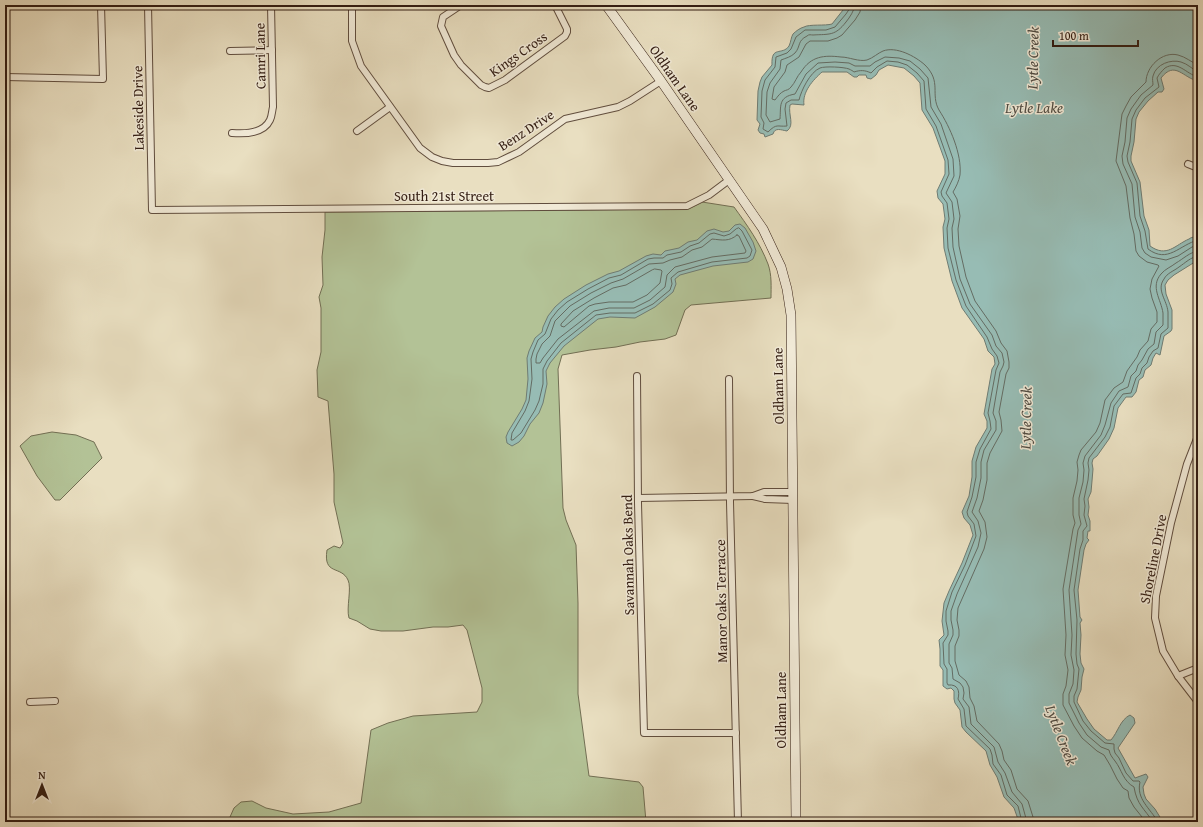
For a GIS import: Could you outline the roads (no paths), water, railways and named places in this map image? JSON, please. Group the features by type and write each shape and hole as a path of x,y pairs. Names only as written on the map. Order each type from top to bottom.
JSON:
{"main road":[{"name":"Oldham Lane","path":"606,5 763,230 781,267 787,289 791,315 796,822"}],"street":[{"path":"5,77 103,79 101,5"},
{"name":"Lakeside Drive","path":"148,5 152,210"},
{"name":"Camri Lane","path":"232,133 247,134 256,131 270,121 273,107 271,5"},
{"name":"Benz Drive","path":"352,5 352,41 361,66 420,148 432,157 442,161 453,163 498,162 519,152 565,119 618,107 630,102 660,81"},
{"name":"Kings Cross","path":"461,5 443,17 441,26 454,55 461,65 481,85 489,88 505,80 565,36 568,32 555,5"},
{"path":"230,51 272,50"},
{"path":"357,131 390,107"},
{"path":"1188,164 1198,168"},
{"name":"South 21st Street","path":"152,210 687,206 709,194 729,180"},
{"name":"Savannah Oaks Bend","path":"637,376 638,498 644,733 736,733"},
{"name":"Manor Oaks Terracce","path":"729,379 730,496 738,822"},
{"name":"Shoreline Drive","path":"1198,436 1187,464 1171,524 1156,596 1155,618 1163,651 1178,676 1198,702"},
{"path":"638,498 753,496 764,492 793,496"},
{"path":"1178,676 1198,668"},
{"path":"30,702 55,701"}],"water":[{"name":"Lytle Lake","path":"847,5 1198,5 1198,81 1175,70 1171,70 1161,78 1164,89 1148,101 1139,112 1136,119 1131,161 1140,182 1144,216 1149,230 1150,246 1161,251 1166,251 1198,236 1198,260 1174,275 1165,285 1166,294 1172,310 1172,329 1164,336 1160,355 1156,353 1151,365 1145,370 1143,377 1139,380 1136,392 1132,397 1126,397 1118,408 1114,428 1109,439 1097,456 1093,459 1091,492 1088,499 1090,531 1088,531 1087,538 1089,540 1084,550 1078,590 1080,617 1082,620 1080,623 1080,654 1081,663 1084,669 1081,690 1077,702 1094,729 1107,740 1111,740 1121,723 1127,717 1130,715 1134,718 1135,723 1118,748 1135,778 1146,774 1148,777 1143,787 1144,794 1163,822 1019,822 1014,808 1004,797 997,777 990,765 986,751 962,727 960,710 954,699 954,691 951,688 947,689 943,686 943,670 940,666 939,640 944,635 942,621 944,603 973,535 970,525 964,518 962,512 969,496 972,477 972,461 976,447 987,428 987,421 984,414 992,369 995,364 994,357 988,351 984,339 962,308 952,281 944,248 943,227 945,219 943,204 938,198 937,191 945,174 945,161 933,128 922,110 920,83 904,68 888,65 879,70 871,79 867,78 866,75 854,77 847,72 822,72 806,91 804,105 790,105 791,126 787,131 775,130 773,134 765,137 764,134 760,133 758,130 760,124 757,120 758,91 762,77 772,65 773,55 786,49 789,46 793,34 800,29 806,26 832,24"},
{"path":"740,224 745,228 753,242 756,251 753,259 748,262 713,266 680,275 675,279 676,284 673,292 655,307 635,318 610,317 598,319 564,346 550,363 546,371 547,384 539,413 519,442 512,446 507,443 506,437 508,432 526,400 528,379 527,358 529,351 535,338 542,332 548,316 555,307 564,299 586,285 608,274 619,271 646,256 653,254 661,255 665,251 679,248 688,242 697,240 707,231 714,229 723,232 729,231 735,225"}],"water label":[{"name":"Lytle Creek","path":"1033,58"},
{"name":"Lytle Creek","path":"1026,418"},
{"name":"Lytle Creek","path":"1061,735"}]}
